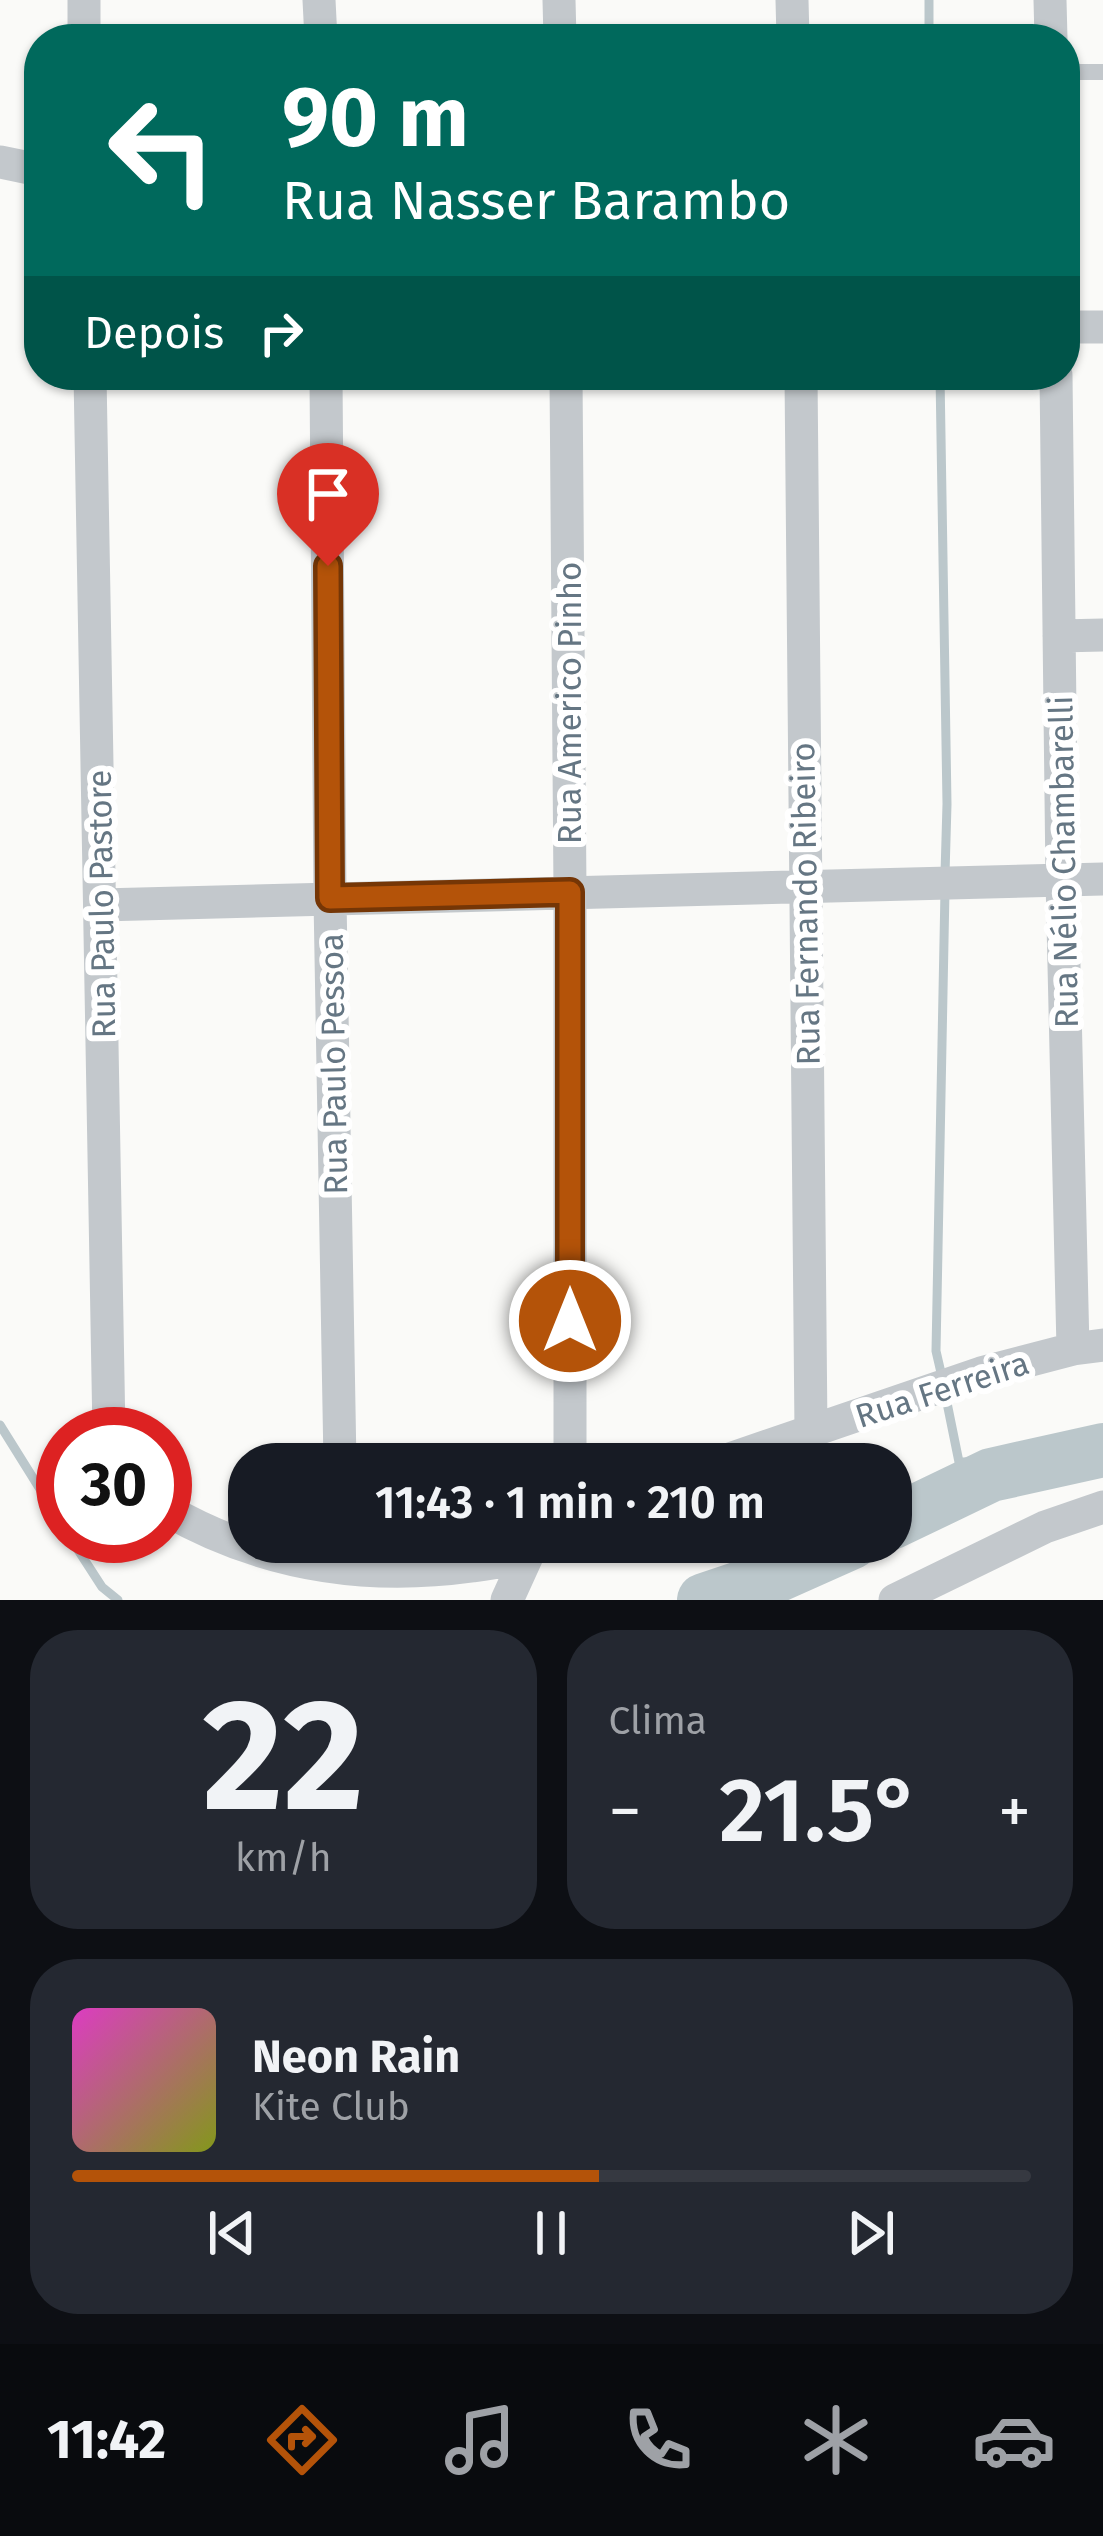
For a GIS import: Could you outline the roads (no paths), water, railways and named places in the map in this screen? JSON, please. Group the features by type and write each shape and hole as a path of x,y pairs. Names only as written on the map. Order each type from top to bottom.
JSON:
{"street":[{"name":"Rua Paulo Pastore","path":"90,390 109,1407"},
{"name":"Rua Paulo Pessoa","path":"326,390 340,1443"},
{"name":"Rua Americo Pinho","path":"566,390 570,1443"},
{"name":"Rua Fernando Ribeiro","path":"801,390 811,1432"},
{"name":"Rua Nélio Chambarelli","path":"1056,390 1068,1119 1088,1347"},
{"path":"1059,636 1103,635"},
{"path":"101,905 1103,879"},
{"path":"1068,1119 1103,1118"},
{"name":"Rua Ferreira","path":"778,1443 981,1373 1088,1347"},
{"path":"895,1600 1045,1527 1103,1507"},
{"path":"192,1524 228,1538"},
{"path":"358,1563 381,1573 490,1563"},
{"path":"507,1600 526,1563"}],"waterway":[{"path":"929,0 929,24"},
{"path":"940,390 945,874"},
{"path":"942,1377 936,1351 945,890"},
{"path":"945,1393 959,1462 1054,1461"},
{"path":"0,1425 36,1483"},
{"path":"912,1513 991,1475 1103,1450"},
{"path":"86,1563 102,1587 118,1600"},
{"path":"704,1600 805,1563"}]}
